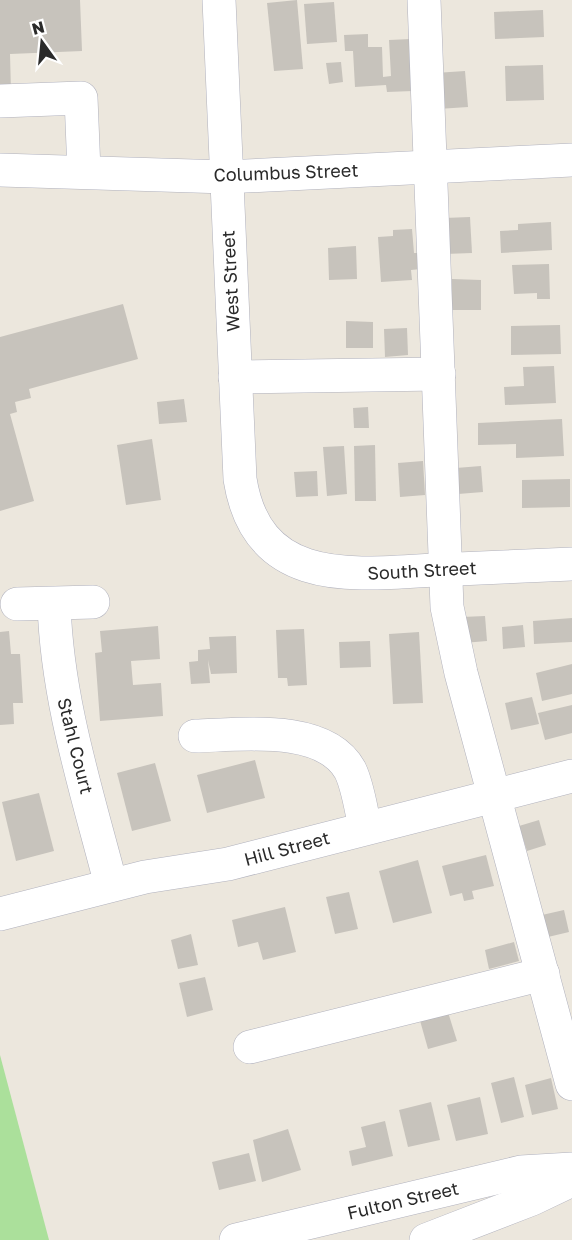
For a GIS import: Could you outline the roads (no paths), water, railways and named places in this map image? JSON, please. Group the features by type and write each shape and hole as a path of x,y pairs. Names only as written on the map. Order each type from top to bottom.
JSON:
{"street":[{"name":"West Street","path":"219,0 240,479 245,505 255,527 277,551"},
{"path":"424,0 440,374 445,592 453,637 572,1084"},
{"path":"0,101 81,98 84,171"},
{"name":"Columbus Street","path":"0,170 226,177 572,160"},
{"path":"235,377 440,374"},
{"name":"South Street","path":"277,551 314,569 364,574 572,564"},
{"path":"17,604 93,602"},
{"name":"Stahl Court","path":"54,604 57,658 66,711 111,885"},
{"path":"195,736 296,735 331,752 350,771 365,827"},
{"name":"Hill Street","path":"0,914 145,877 228,864 365,827 572,776"},
{"path":"250,1047 543,974"},
{"name":"Fulton Street","path":"236,1240 522,1173 572,1169"},
{"name":"Fulton Street","path":"426,1240 532,1199 572,1180"}]}
